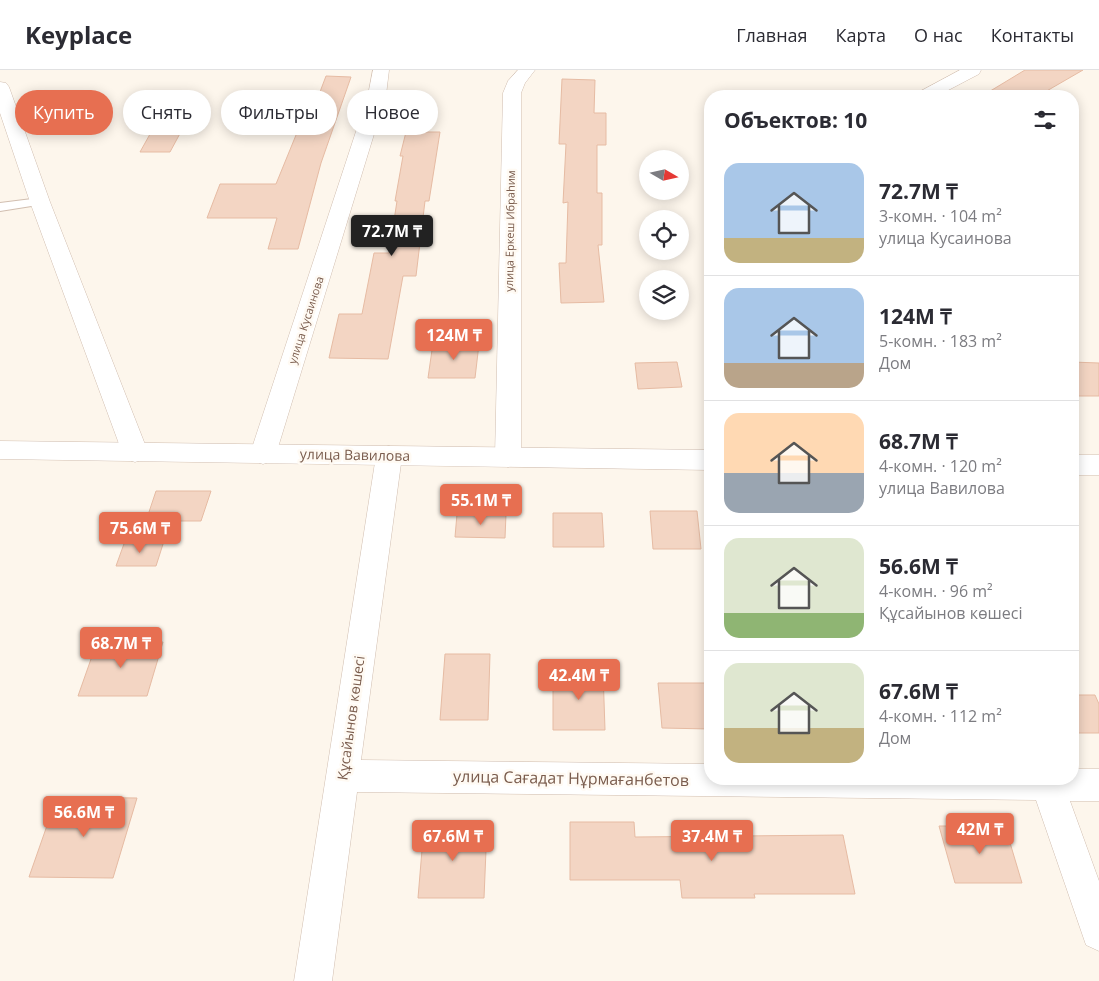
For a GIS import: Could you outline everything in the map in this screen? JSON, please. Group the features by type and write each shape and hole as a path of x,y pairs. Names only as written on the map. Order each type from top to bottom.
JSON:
{"street":[{"name":"улица Кусаинова","path":"263,454 377,95 381,70"},
{"name":"улица Еркеш Ибраһим","path":"508,457 512,93 517,81 527,70"},
{"path":"936,90 973,70"},
{"path":"0,87 40,202 135,452"},
{"name":"улица Вавилова","path":"0,450 704,460"},
{"name":"Құсайынов көшесі","path":"313,981 389,456"},
{"path":"1079,465 1099,465"},
{"name":"улица Сағадат Нұрмағанбетов","path":"342,776 704,779"},
{"name":"улица Сағадат Нұрмағанбетов","path":"1079,783 1099,785"},
{"path":"1047,785 1099,932"}],"lane":[{"path":"0,207 40,202"}],"building":[{"path":"1025,70 1083,70 1048,90 992,90"},
{"path":"326,76 351,77 337,117 337,90 321,90"},
{"path":"562,79 595,80 594,113 606,113 606,145 597,145 597,193 602,193 602,245 598,245 604,302 561,303 559,263 566,263 568,202 563,203 566,144 559,144"},
{"path":"438,132 440,132 429,201 425,201 416,276 403,276 388,359 329,358 339,314 362,314 374,253 389,253 403,156 400,156 405,135 438,135"},
{"path":"150,135 179,135 170,152 140,152"},
{"path":"296,135 331,135 321,163 298,249 268,249 277,218 207,218 220,184 276,184"},
{"path":"433,343 479,344 475,378 428,378"},
{"path":"677,362 682,387 638,389 635,363"},
{"path":"1079,362 1099,363 1099,396 1079,396"},
{"path":"156,491 211,491 201,521 146,521"},
{"path":"650,511 697,511 701,549 653,549"},
{"path":"553,513 602,513 604,547 553,547"},
{"path":"457,514 506,514 505,538 455,537"},
{"path":"125,541 164,541 156,566 116,566"},
{"path":"97,642 163,642 147,696 78,696"},
{"path":"445,654 490,654 488,720 440,720"},
{"path":"553,671 603,671 605,730 553,730"},
{"path":"658,683 704,683 704,729 662,728"},
{"path":"1079,695 1095,695 1099,704 1099,733 1079,733"},
{"path":"57,797 137,798 113,878 29,877"},
{"path":"570,822 634,822 635,837 843,835 855,894 754,894 755,898 682,898 680,880 570,880"},
{"path":"424,826 487,826 484,898 418,898"},
{"path":"939,826 1005,826 1022,883 955,883"}]}
